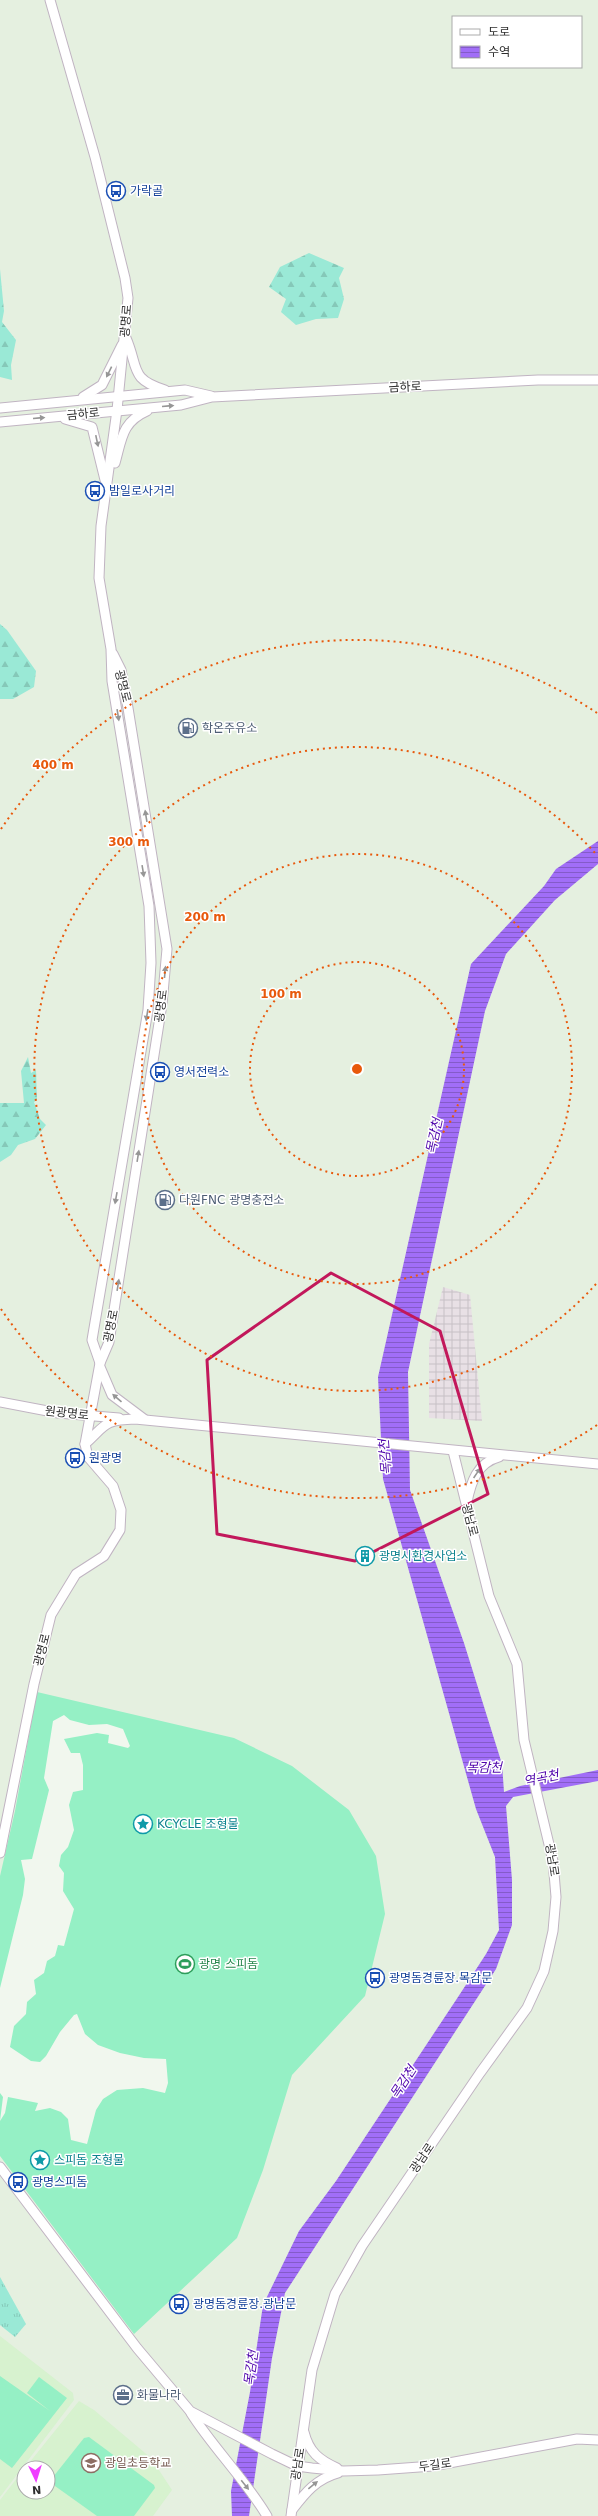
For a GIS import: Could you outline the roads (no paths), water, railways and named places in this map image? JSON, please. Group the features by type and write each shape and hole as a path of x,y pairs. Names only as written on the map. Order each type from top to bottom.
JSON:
{"main road":[{"name":"광명로","path":"50,0 95,157 125,278 128,298 126,336 119,396 101,526 99,578 111,649 112,681 149,906 151,964 148,1010 92,1340 100,1365"},
{"path":"126,336 133,354 137,374 142,381 170,391"},
{"path":"72,401 94,392 102,385 126,336"},
{"name":"금하로","path":"0,422 181,405 212,397 538,380 598,380"},
{"name":"금하로","path":"0,408 185,390 212,397"},
{"path":"107,487 126,424 134,416 154,408"},
{"path":"56,417 85,423 92,427 107,487"},
{"name":"광명로","path":"0,1854 34,1684 51,1615 76,1574 104,1556 120,1530 121,1510 113,1486 88,1457 85,1444 100,1365 109,1342 162,1004 167,949 128,708 120,670 111,649"},
{"path":"100,1365 112,1395 146,1420"},
{"name":"원광명로","path":"0,1402 58,1413 135,1419"},
{"path":"85,1444 102,1426 121,1420 135,1419 431,1449 598,1464"},
{"name":"광남로","path":"291,2514 297,2466 316,2354 330,2307 341,2282 370,2233 480,2072 527,2008 541,1978 551,1944 556,1897 553,1860 542,1809 524,1740 517,1664 489,1596 453,1451"},
{"path":"466,1505 470,1484 478,1471 488,1461 504,1456"},
{"path":"0,2167 137,2348 190,2412 206,2438 222,2455 267,2516"},
{"name":"두길로","path":"190,2412 220,2429 297,2466 343,2471 433,2466 577,2439 598,2440"},
{"path":"303,2429 309,2448 317,2458 343,2471"},
{"path":"291,2514 316,2483 343,2471"}],"water":[{"name":"목감천","path":"598,841 598,864 555,900 506,954 485,1011 408,1372 410,1490 464,1643 502,1764 504,1792 520,1786 598,1770 598,1781 513,1797 506,1806 512,1880 512,1925 496,1969 285,2293 272,2358 249,2516 232,2516 231,2491 250,2392 263,2305 299,2231 336,2181 486,1954 499,1930 495,1857 476,1809 383,1479 378,1377 471,964 544,886 556,869"}],"place":[{"name":"가락골","path":"116,191"},
{"name":"밤일로사거리","path":"95,491"},
{"name":"학온주유소","path":"188,728"},
{"name":"영서전력소","path":"160,1072"},
{"name":"다원FNC 광명충전소","path":"165,1200"},
{"name":"원광명","path":"75,1458"},
{"name":"광명시환경사업소","path":"365,1556"},
{"name":"KCYCLE 조형물","path":"143,1824"},
{"name":"광명 스피돔","path":"185,1964"},
{"name":"광명돔경륜장.목감문","path":"375,1978"},
{"name":"스피돔 조형물","path":"40,2160"},
{"name":"광명스피돔","path":"18,2182"},
{"name":"광명돔경륜장.광남문","path":"179,2304"},
{"name":"화물나라","path":"123,2395"},
{"name":"광일초등학교","path":"91,2463"}],"water label":[{"name":"역곡천","path":"541,1778"}]}
